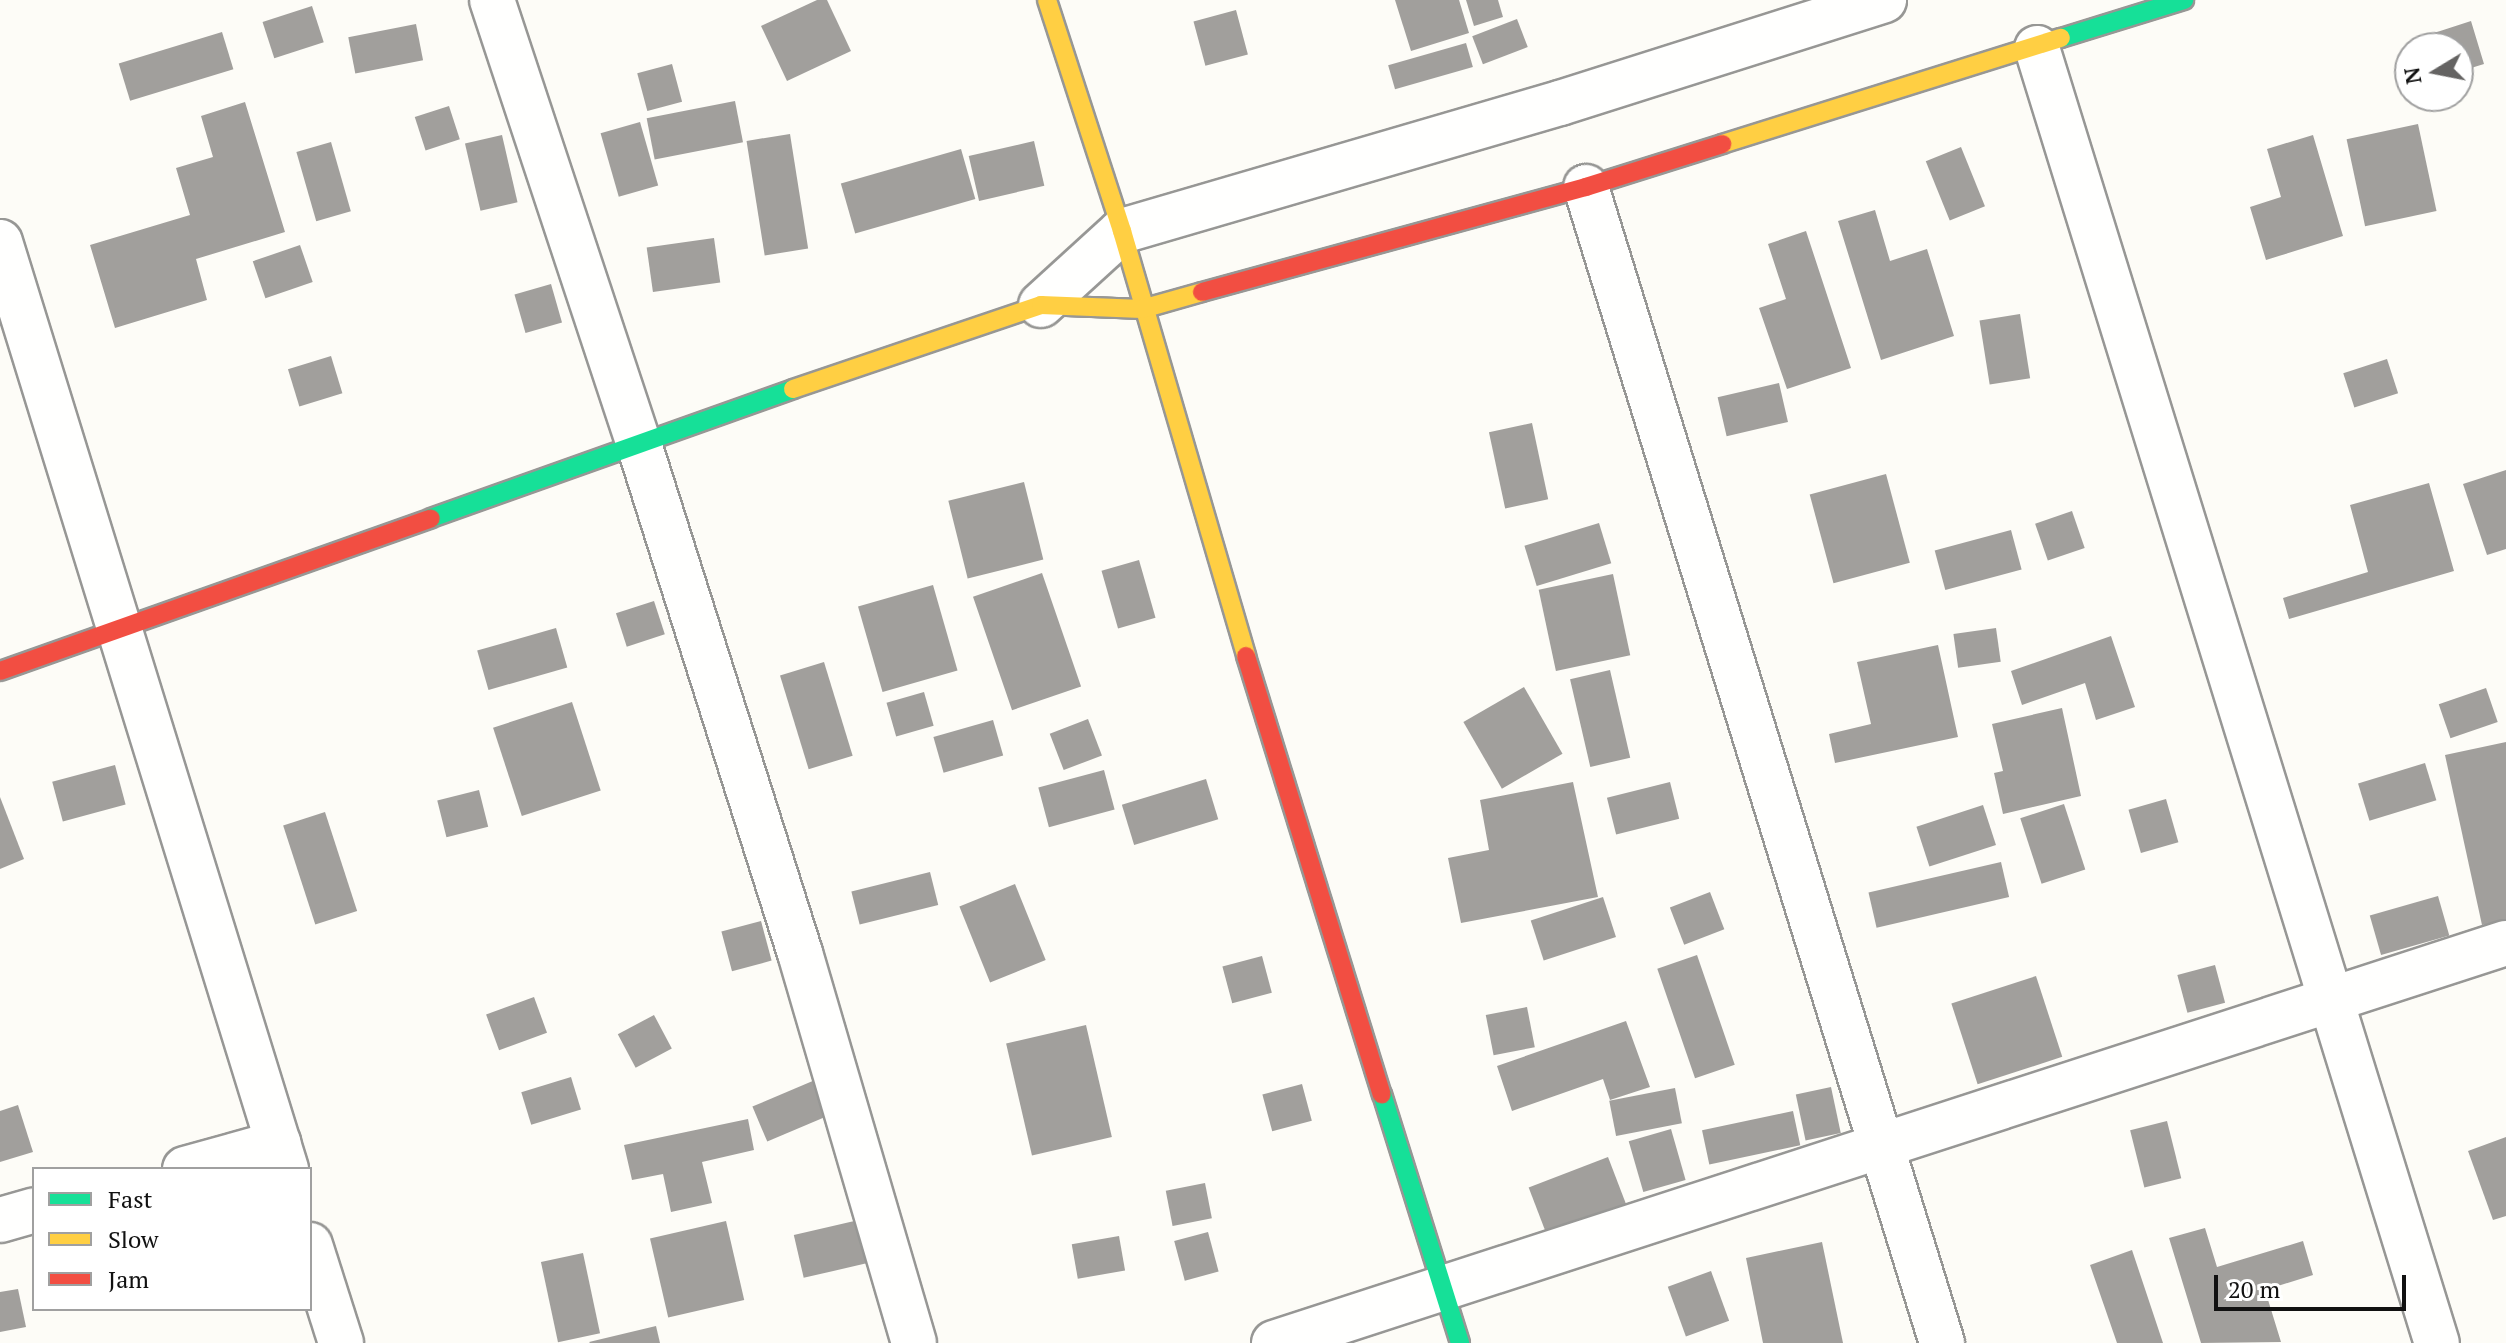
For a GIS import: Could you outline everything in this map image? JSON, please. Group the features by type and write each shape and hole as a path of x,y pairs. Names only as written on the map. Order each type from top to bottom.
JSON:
{"street":[{"path":"492,0 639,444 800,953 914,1343"},
{"path":"1047,0 1122,231 1142,309 1284,787 1460,1343"},
{"path":"1041,305 1122,231 1560,103 1884,0"},
{"path":"0,671 1041,305 1142,309 1586,187 2184,0"},
{"path":"2037,48 2437,1343"},
{"path":"1586,187 1942,1343"},
{"path":"0,242 282,1156 200,1167"},
{"path":"1274,1343 2506,943"},
{"path":"0,1220 32,1211"},
{"path":"312,1251 341,1343"}],"building":[{"path":"817,0 827,0 851,51 787,81 761,26"},
{"path":"1395,0 1459,0 1469,33 1411,51"},
{"path":"1466,0 1498,0 1503,17 1474,26"},
{"path":"312,6 324,42 274,58 263,22"},
{"path":"1236,10 1248,54 1205,66 1193,21"},
{"path":"1517,19 1528,47 1483,64 1472,36"},
{"path":"2471,21 2484,64 2474,67 2474,32 2437,32"},
{"path":"416,24 423,60 355,73 348,37"},
{"path":"222,32 233,69 130,101 119,64"},
{"path":"1466,43 1473,67 1395,89 1388,65"},
{"path":"672,64 682,102 647,111 637,73"},
{"path":"735,101 743,142 655,159 647,118"},
{"path":"245,102 285,232 196,259 207,300 115,328 90,245 190,215 176,168 213,157 201,116"},
{"path":"449,106 460,139 426,150 415,117"},
{"path":"640,122 658,185 619,197 601,133"},
{"path":"2418,124 2437,211 2365,226 2347,139"},
{"path":"790,134 808,249 765,255 747,141"},
{"path":"502,135 518,202 480,211 465,144"},
{"path":"2313,135 2343,236 2266,260 2250,207 2281,197 2267,149"},
{"path":"1034,141 1044,186 979,201 969,156"},
{"path":"331,142 351,211 316,221 296,152"},
{"path":"1961,147 1985,206 1950,221 1926,161"},
{"path":"961,149 975,199 855,233 841,183"},
{"path":"1875,210 1890,261 1927,249 1954,336 1881,360 1838,221"},
{"path":"1806,231 1851,368 1787,389 1759,308 1786,299 1768,244"},
{"path":"714,238 720,283 653,292 647,247"},
{"path":"300,245 313,282 265,298 253,261"},
{"path":"551,284 562,322 525,333 514,294"},
{"path":"2020,314 2030,378 1990,385 1980,320"},
{"path":"331,356 342,393 299,406 288,369"},
{"path":"2387,359 2398,393 2354,407 2343,373"},
{"path":"1779,383 1788,422 1727,436 1718,397"},
{"path":"1532,423 1548,499 1505,508 1489,432"},
{"path":"2506,470 2506,549 2487,555 2463,484"},
{"path":"1886,474 1910,563 1834,583 1810,494"},
{"path":"1024,482 1043,560 968,578 948,501"},
{"path":"2429,483 2454,571 2289,619 2283,598 2368,572 2350,505"},
{"path":"2072,511 2085,548 2048,561 2035,524"},
{"path":"1599,523 1611,563 1537,586 1524,546"},
{"path":"2011,530 2022,570 1945,590 1935,550"},
{"path":"1139,560 1156,618 1118,628 1102,571"},
{"path":"1042,573 1081,686 1012,710 973,597"},
{"path":"1613,574 1630,655 1556,671 1539,590"},
{"path":"933,585 958,671 883,692 858,606"},
{"path":"654,601 665,634 627,647 616,613"},
{"path":"556,628 567,667 488,690 477,651"},
{"path":"1996,628 2001,662 1958,668 1953,634"},
{"path":"2111,636 2135,707 2096,720 2085,683 2022,705 2011,671"},
{"path":"1938,645 1958,737 1835,763 1829,734 1871,724 1857,662"},
{"path":"824,662 853,756 809,769 780,675"},
{"path":"1610,670 1630,758 1590,767 1570,679"},
{"path":"1524,687 1562,754 1502,789 1463,722"},
{"path":"2486,688 2498,722 2450,738 2439,704"},
{"path":"924,692 934,726 896,736 887,703"},
{"path":"572,702 601,790 522,816 493,728"},
{"path":"2062,708 2081,796 2003,814 1994,773 2003,771 1992,724"},
{"path":"1088,719 1102,755 1064,770 1050,734"},
{"path":"993,720 1003,756 944,773 933,737"},
{"path":"2506,742 2506,920 2482,925 2445,755"},
{"path":"2425,763 2436,800 2369,821 2358,783"},
{"path":"115,765 126,805 63,821 52,782"},
{"path":"1104,770 1115,810 1049,827 1038,788"},
{"path":"1206,779 1218,819 1134,845 1122,805"},
{"path":"1573,782 1598,897 1461,923 1448,858 1489,850 1480,800"},
{"path":"1670,782 1679,819 1616,835 1607,798"},
{"path":"479,790 488,827 446,837 437,800"},
{"path":"0,797 24,859 0,869"},
{"path":"2166,799 2178,842 2141,853 2129,810"},
{"path":"2064,804 2085,870 2042,884 2020,818"},
{"path":"1983,805 1996,845 1929,867 1916,827"},
{"path":"325,812 357,911 315,925 283,826"},
{"path":"2001,862 2009,897 1877,928 1868,893"},
{"path":"930,872 938,905 860,925 851,892"},
{"path":"1015,884 1046,960 990,983 959,906"},
{"path":"1710,892 1724,929 1684,945 1670,907"},
{"path":"2438,896 2449,935 2381,955 2370,916"},
{"path":"1603,897 1616,937 1544,960 1531,920"},
{"path":"761,921 772,961 732,971 721,932"},
{"path":"1697,955 1735,1065 1695,1078 1657,969"},
{"path":"1262,956 1272,993 1232,1003 1222,967"},
{"path":"2215,965 2225,1003 2187,1013 2177,975"},
{"path":"2036,976 2062,1057 1978,1084 1951,1004"},
{"path":"534,997 547,1033 499,1050 486,1014"},
{"path":"1527,1007 1535,1047 1494,1055 1486,1015"},
{"path":"654,1015 672,1049 636,1068 618,1034"},
{"path":"1626,1021 1650,1087 1610,1100 1603,1079 1512,1111 1497,1066"},
{"path":"1086,1025 1112,1137 1032,1155 1006,1043"},
{"path":"571,1077 581,1110 531,1125 521,1092"},
{"path":"815,1080 830,1115 767,1142 752,1107"},
{"path":"1302,1084 1312,1121 1272,1131 1262,1095"},
{"path":"1831,1087 1841,1133 1806,1140 1796,1094"},
{"path":"1675,1088 1682,1123 1616,1136 1609,1101"},
{"path":"18,1105 33,1152 0,1162 0,1111"},
{"path":"1793,1111 1800,1145 1709,1165 1702,1130"},
{"path":"748,1119 754,1150 702,1162 712,1203 671,1212 663,1174 632,1180 624,1145"},
{"path":"2167,1121 2181,1178 2144,1187 2130,1130"},
{"path":"1671,1129 1686,1180 1643,1192 1629,1141"},
{"path":"2506,1137 2506,1216 2493,1220 2468,1151"},
{"path":"1608,1157 1626,1204 1547,1234 1529,1187"},
{"path":"1205,1183 1212,1218 1173,1226 1166,1191"},
{"path":"863,1219 873,1262 804,1278 794,1235"},
{"path":"726,1221 744,1300 668,1317 650,1239"},
{"path":"2205,1228 2217,1267 2303,1241 2313,1275 2265,1290 2281,1342 2201,1343 2169,1238"},
{"path":"1208,1232 1219,1272 1185,1281 1174,1241"},
{"path":"1119,1236 1125,1270 1078,1279 1072,1244"},
{"path":"1822,1242 1843,1343 1763,1343 1746,1258"},
{"path":"2132,1250 2163,1343 2117,1343 2090,1265"},
{"path":"583,1253 600,1333 558,1342 541,1262"},
{"path":"1711,1271 1729,1321 1686,1337 1668,1287"},
{"path":"18,1289 26,1327 0,1332 0,1292"},
{"path":"656,1326 660,1343 589,1342"}],"traffic: fast":[{"path":"2061,38 2184,0"},
{"path":"431,518 793,389"},
{"path":"1382,1094 1460,1343"}],"traffic: slow":[{"path":"1047,0 1122,231 1246,656"},
{"path":"1722,144 2061,38"},
{"path":"793,389 1041,305 1142,309 1202,292"}],"traffic: jam":[{"path":"1202,292 1586,187 1722,144"},
{"path":"0,671 431,518"},
{"path":"1246,656 1382,1094"}]}
